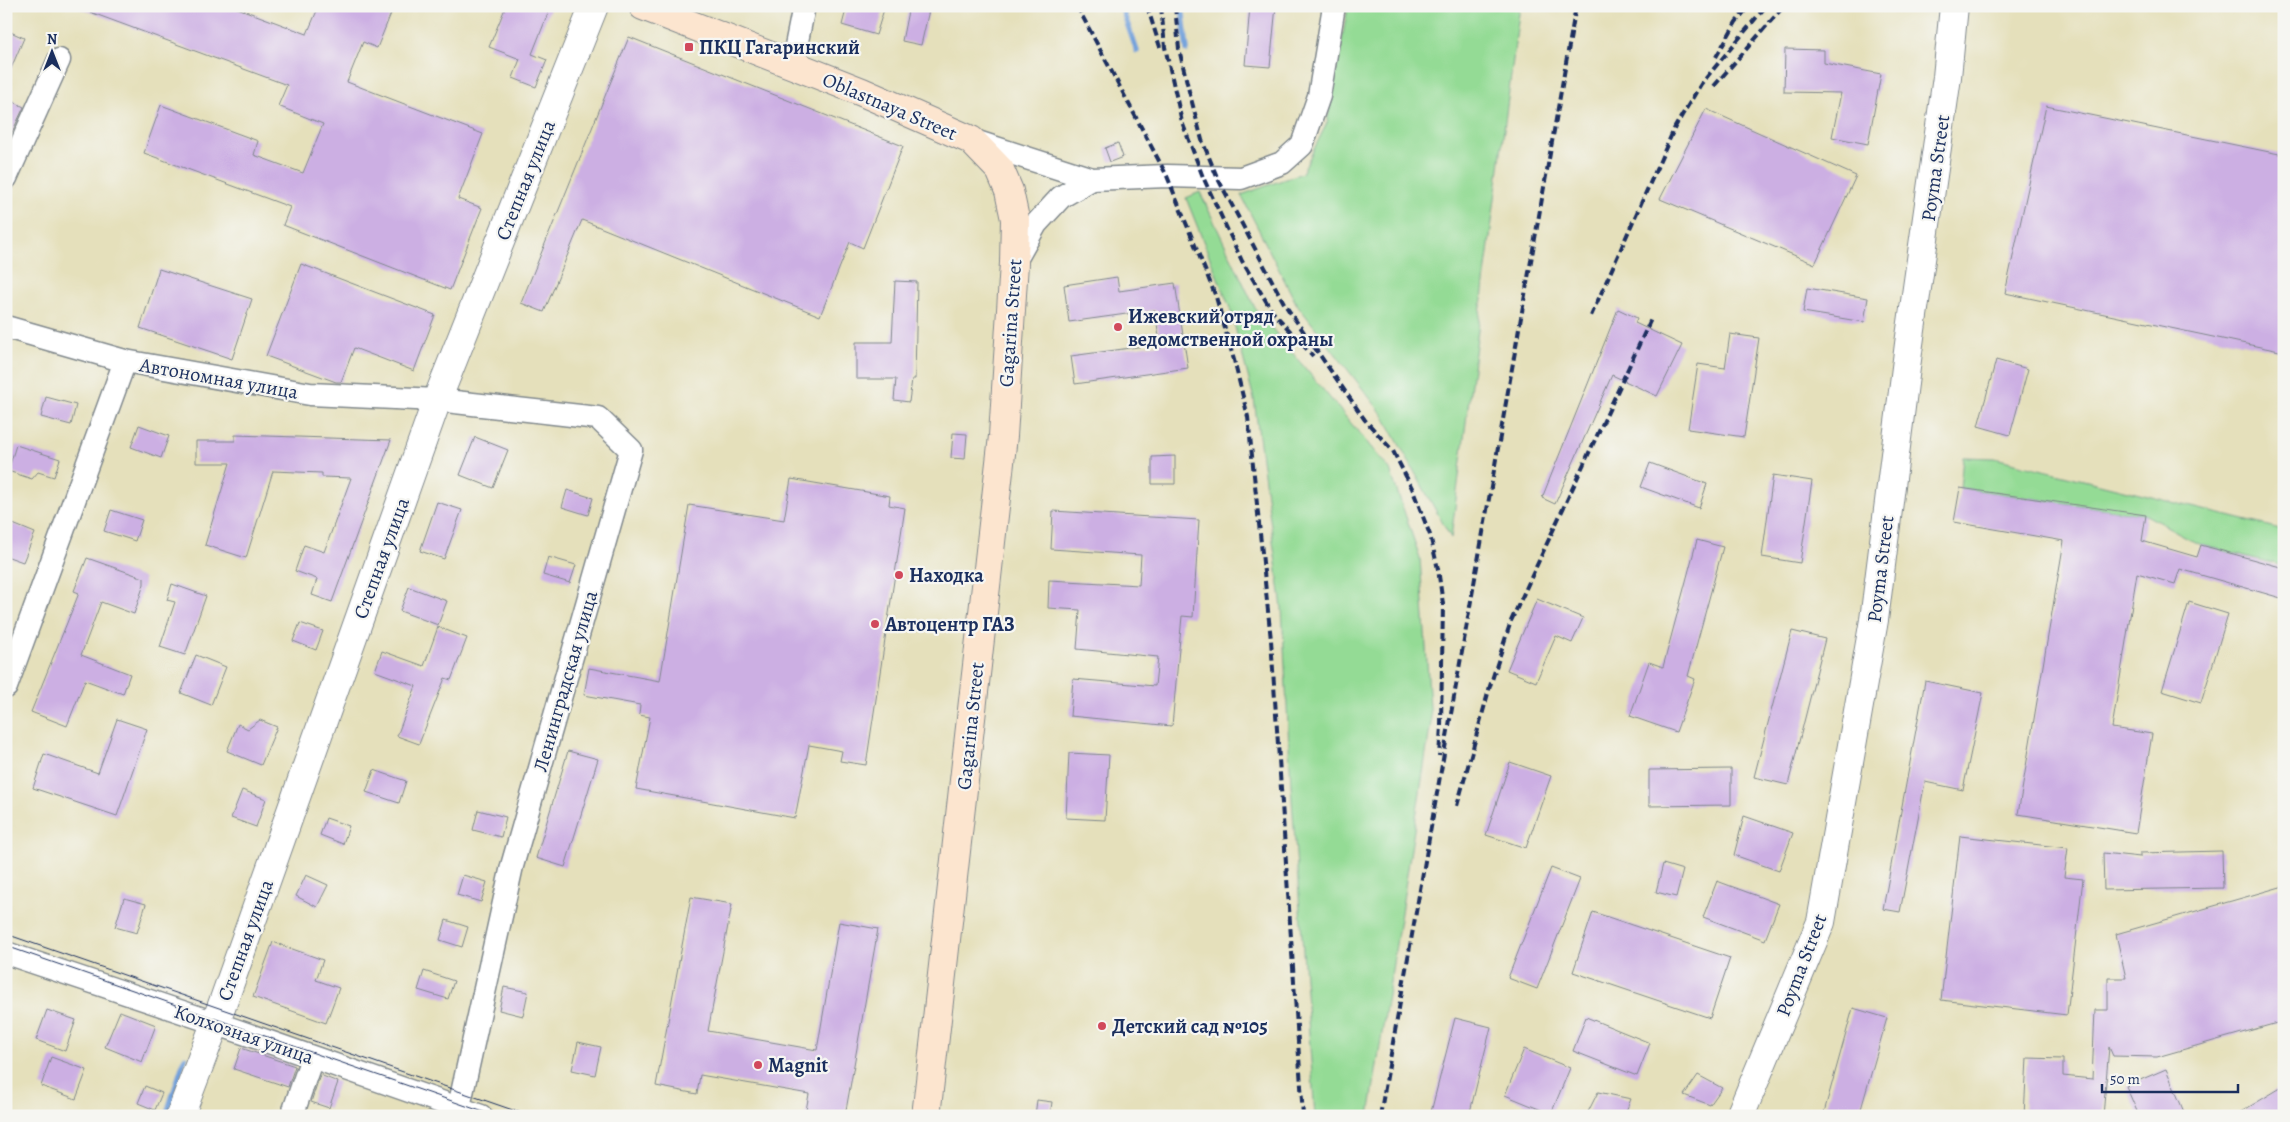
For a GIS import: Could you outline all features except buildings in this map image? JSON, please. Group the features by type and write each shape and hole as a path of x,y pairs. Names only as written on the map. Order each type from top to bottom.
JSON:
{"main road":[{"name":"Oblastnaya Street","path":"642,6 862,92 971,140"},
{"name":"Gagarina Street","path":"926,1116 1003,436 1014,263 1015,219 1009,191 1000,170 971,140"}],"street":[{"name":"Степная улица","path":"180,1116 215,1023 437,400 594,6"},
{"path":"792,66 804,6"},
{"path":"971,140 1092,179 1167,176 1241,178 1282,162 1302,145 1319,96 1334,6"},
{"name":"Poyma Street","path":"1740,1116 1822,922 1874,620 1909,344 1947,78 1954,6"},
{"path":"6,178 59,60"},
{"path":"1014,263 1036,224 1061,197 1092,179"},
{"name":"Автономная улица","path":"6,327 125,361 310,394 437,400"},
{"path":"6,687 125,361"},
{"name":"Ленинградская улица","path":"437,400 598,418 631,450 512,866 458,1112"},
{"name":"Колхозная улица","path":"6,953 215,1023 458,1112 481,1116"},
{"path":"292,1116 312,1058"}],"green space":[{"path":"1348,6 1520,6 1451,538 1383,415 1296,303 1241,195 1302,173 1327,123"},
{"path":"1200,192 1255,308 1390,470 1420,558 1431,722 1369,1116 1315,1116 1291,786 1282,608 1254,399 1230,308 1186,198"},
{"path":"1963,457 1995,458 2284,530 2284,566 2201,545 2146,515 1960,488"}],"waterway":[{"path":"1121,6 1137,51"},
{"path":"1182,6 1187,50"},
{"path":"166,1116 185,1058"}],"tram line":[{"path":"6,934 530,1116"},
{"path":"6,946 495,1116"}],"railway":[{"path":"1077,6 1167,176 1216,297 1248,417 1271,640 1303,1116"},
{"path":"1147,6 1160,47"},
{"path":"1161,6 1165,47 1182,122 1203,177 1242,261 1272,311 1313,356"},
{"path":"1175,6 1179,49 1189,91 1202,140 1217,177 1285,305 1365,420 1393,451 1412,488 1430,535 1438,569 1443,604 1439,756"},
{"path":"1380,1116 1576,6"},
{"path":"1716,57 1736,22 1749,6"},
{"path":"1591,316 1675,127 1701,84 1766,6"},
{"path":"1714,86 1784,6"},
{"path":"1457,806 1490,686 1511,621 1651,319"}],"place":[{"name":"ПКЦ Гагаринский","path":"689,47"},
{"name":"Ижевский отряд ведомственной охраны","path":"1118,327"},
{"name":"Находка","path":"899,575"},
{"name":"Автоцентр ГАЗ","path":"875,624"},
{"name":"Детский сад №105","path":"1102,1026"},
{"name":"Magnit","path":"758,1065"}]}
